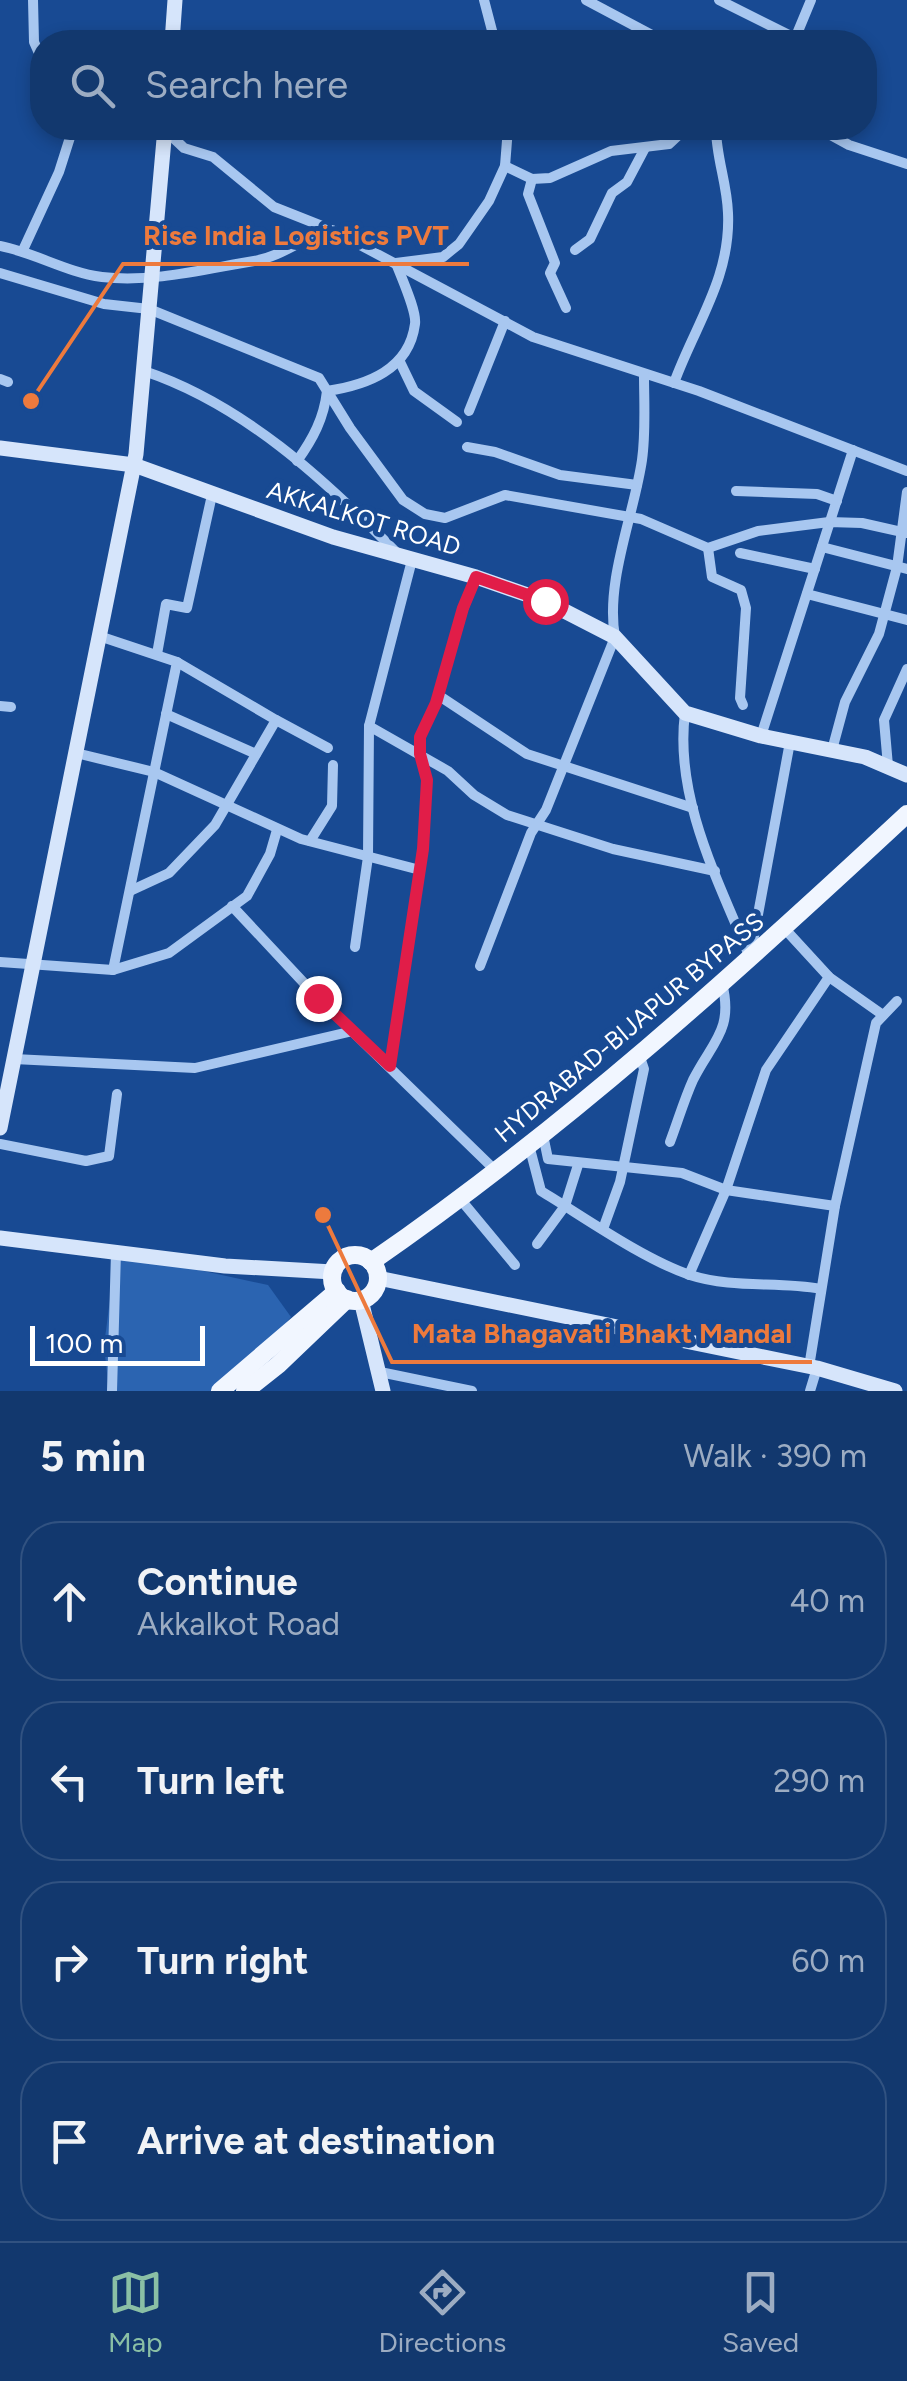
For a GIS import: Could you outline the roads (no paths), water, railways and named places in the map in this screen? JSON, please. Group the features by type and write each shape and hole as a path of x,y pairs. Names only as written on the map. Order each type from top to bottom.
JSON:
{"main road":[{"name":"HYDRABAD-BIJAPUR BYPASS","path":"374,1270 498,1172 722,982 907,814"},
{"path":"220,1391 344,1291 374,1292 374,1270 357,1256 349,1256 344,1291 278,1365 244,1391"}],"street":[{"path":"33,0 34,30"},
{"path":"173,30 175,0"},
{"path":"484,0 492,30"},
{"path":"586,0 642,30"},
{"path":"719,0 775,30"},
{"path":"798,30 810,0"},
{"path":"23,250 69,140"},
{"path":"0,1128 134,465 162,140"},
{"path":"176,140 184,148 212,156 274,208 332,230 533,337 674,383 907,471"},
{"path":"396,263 443,257 459,244 489,201 505,166 507,140"},
{"path":"505,166 532,178 550,178 611,151 669,144 673,140"},
{"path":"674,383 685,352 709,310 725,249 728,206 716,140"},
{"path":"840,140 907,164"},
{"path":"575,250 590,238 612,193 627,182 645,148"},
{"path":"532,178 528,194 555,264 550,273 566,308"},
{"path":"0,246 23,250 60,268 103,277 152,278 258,260 293,249 319,232 332,230"},
{"path":"327,391 360,386 400,362 416,322 396,263"},
{"path":"0,272 104,304 149,309 319,378 403,500 425,514 445,518 504,495 628,516 708,548 758,531 829,522 862,523 903,533"},
{"path":"469,411 505,321"},
{"path":"400,362 414,392 456,422"},
{"path":"144,371 180,383 297,460 406,558 369,726 368,857 356,947"},
{"path":"480,966 535,824 546,810 615,638 613,625 628,516 642,460 644,374"},
{"path":"297,460 324,413 327,391"},
{"path":"467,447 495,452 560,476 636,484"},
{"name":"AKKALKOT ROAD","path":"0,448 134,465 333,538 476,577 545,601 615,638 685,713"},
{"path":"761,736 853,450"},
{"path":"736,491 817,494 837,501"},
{"path":"832,750 845,702 871,653 902,568 907,492"},
{"path":"158,654 166,604 187,608 212,494"},
{"path":"822,547 902,568"},
{"path":"708,548 712,577 741,590 746,608 740,698 744,706"},
{"path":"740,553 815,569"},
{"path":"390,1066 420,870 427,780 420,737 438,695 476,577"},
{"path":"807,594 907,620"},
{"path":"100,636 177,662 328,748"},
{"path":"113,970 177,662"},
{"path":"888,766 884,720 907,668"},
{"path":"438,695 527,754 693,808"},
{"path":"750,958 693,808 681,744 685,713 761,736 865,757 907,774"},
{"path":"166,714 256,754"},
{"path":"130,891 168,872 216,826 276,720"},
{"path":"369,726 448,771 474,795 507,815 613,849 714,871"},
{"path":"750,958 790,742"},
{"path":"76,753 154,772 277,830 420,870"},
{"path":"310,841 332,806 333,765"},
{"path":"0,962 113,970 168,952 246,896 270,854 277,830"},
{"path":"232,906 498,1172"},
{"path":"784,928 829,977 882,1015"},
{"path":"689,1274 726,1190 766,1070 829,977"},
{"path":"670,1142 690,1087 725,1024 727,1004 722,982"},
{"path":"810,1391 835,1206 876,1023 897,1001"},
{"path":"14,1059 195,1068 353,1031"},
{"path":"603,1230 622,1169 644,1070 638,1053"},
{"path":"0,1144 86,1161 109,1156 117,1094"},
{"path":"536,1140 548,1159 682,1173 726,1190 835,1206"},
{"path":"536,1140 541,1191 603,1230 689,1274 739,1285 821,1289"},
{"path":"537,1244 565,1206 578,1164"},
{"path":"461,1200 515,1266"},
{"path":"0,1238 226,1266 344,1291 380,1372 383,1391"},
{"path":"112,1391 116,1252"},
{"path":"374,1270 813,1368 895,1391"},
{"path":"380,1372 472,1391"}],"place":[{"name":"Rise India Logistics PVT","path":"31,401"},
{"name":"Mata Bhagavati Bhakt Mandal","path":"323,1215"}]}
